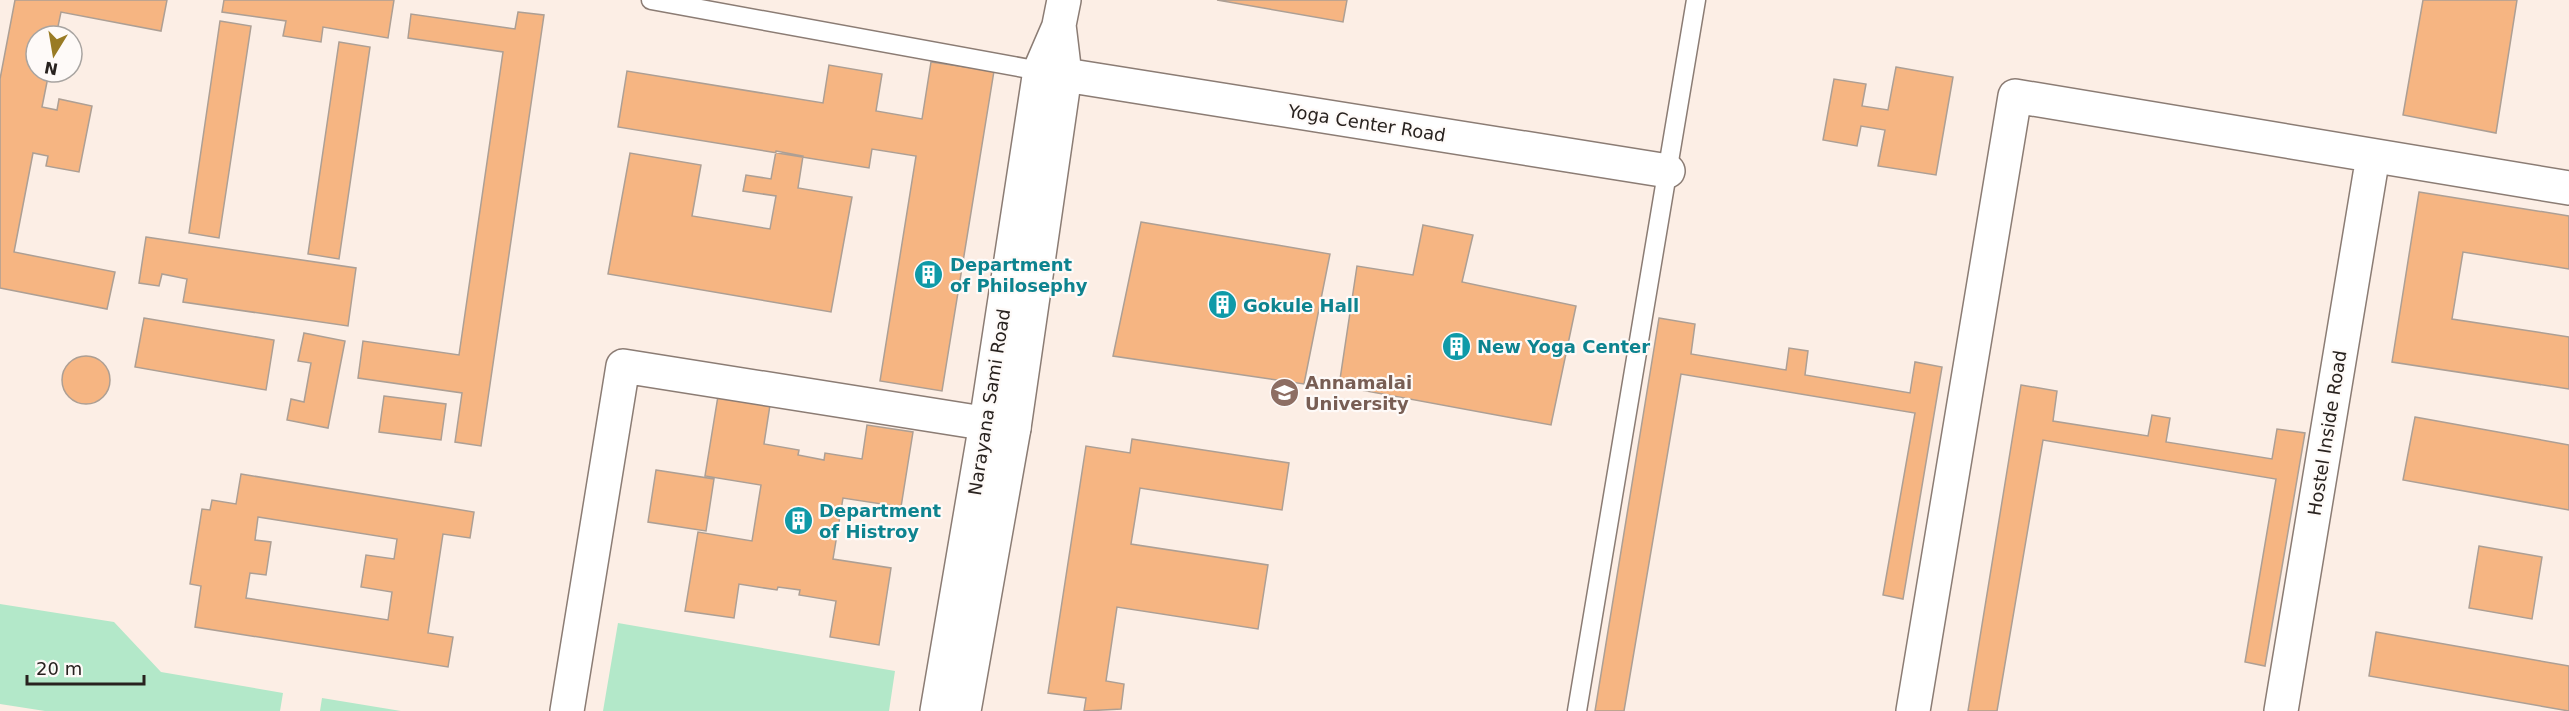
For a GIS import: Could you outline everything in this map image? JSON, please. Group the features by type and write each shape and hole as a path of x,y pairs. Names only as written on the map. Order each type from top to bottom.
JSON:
{"street":[{"name":"Narayana Sami Road","path":"964,711 1000,425 1062,12"},
{"name":"Yoga Center Road","path":"1052,73 1668,171"},
{"path":"1912,711 2015,96 2569,188"},
{"name":"Hostel Inside Road","path":"2281,711 2373,156"},
{"path":"567,711 624,366 1000,425"},
{"name":"Narayana Sami Road","path":"937,711 1000,425"}],"lane":[{"path":"651,0 1052,73"},
{"path":"1576,711 1642,309 1668,171 1696,0"}],"shaded area":[{"name":"Annamalai University","path":"0,0 2569,0 2569,711 0,711"}],"green space":[{"path":"0,604 114,622 161,672 283,693 280,711 45,711 0,704"},
{"path":"618,623 895,671 889,711 603,711"},
{"path":"322,698 401,711 320,711"}],"building":[{"path":"15,0 167,0 161,31 61,12 58,24 24,24 24,84 47,84 42,107 57,110 59,99 92,106 79,172 46,166 48,156 33,153 14,252 115,272 107,309 0,288 0,79"},
{"path":"224,0 394,0 388,38 323,27 321,42 283,36 286,21 222,12"},
{"path":"1217,0 1347,0 1343,22"},
{"path":"2423,0 2517,0 2496,133 2403,115"},
{"path":"518,12 544,15 481,446 455,442 462,393 358,378 363,341 459,355 503,52 408,38 411,14 515,29"},
{"path":"220,21 251,26 219,238 189,233"},
{"path":"339,42 370,47 339,259 308,254"},
{"name":"Department of Philosephy","path":"931,62 994,71 942,391 880,381 916,156 872,149 869,168 618,127 627,71 823,103 829,65 882,74 876,111 922,119"},
{"path":"1896,67 1953,77 1936,175 1878,166 1885,130 1861,126 1857,146 1823,140 1834,79 1866,84 1862,106 1888,110"},
{"path":"776,151 803,156 798,188 852,197 831,312 608,274 630,153 701,165 692,216 770,229 776,196 743,191 746,175 771,179"},
{"path":"2419,192 2569,216 2569,269 2463,252 2452,319 2569,337 2569,389 2392,362"},
{"name":"Gokule Hall","path":"1141,222 1330,254 1304,384 1113,356"},
{"name":"New Yoga Center","path":"1423,225 1473,235 1462,282 1576,306 1551,425 1339,386 1357,266 1413,275"},
{"path":"146,237 356,268 348,326 183,302 187,279 162,274 159,286 139,283"},
{"path":"144,318 274,340 266,390 135,367"},
{"path":"1659,318 1695,324 1691,354 1786,370 1789,348 1808,351 1805,375 1910,393 1915,362 1942,367 1903,599 1883,595 1915,413 1681,374 1624,711 1595,711"},
{"path":"304,333 345,341 328,428 287,420 291,399 304,402 311,363 298,361"},
{"path":"81,356 91,356 103,363 110,375 110,385 103,397 91,404 81,404 66,393 62,385 62,375 73,360"},
{"path":"2021,385 2057,391 2053,421 2148,436 2152,415 2170,418 2166,442 2272,459 2277,429 2305,433 2265,666 2245,662 2276,479 2043,440 1997,711 1968,711"},
{"path":"384,396 446,404 441,440 379,432"},
{"name":"Department of Histroy","path":"718,396 770,405 764,444 799,450 798,455 824,460 825,453 862,459 867,425 913,432 901,507 843,498 833,559 891,568 879,645 830,637 836,601 799,595 800,590 778,587 777,590 739,584 734,618 685,611 698,532 752,541 761,485 705,476"},
{"path":"2415,417 2569,445 2569,510 2403,480"},
{"path":"1132,439 1289,463 1282,510 1140,488 1131,544 1268,565 1258,629 1117,607 1106,681 1124,684 1121,709 1084,711 1086,698 1048,693 1086,446 1130,453"},
{"path":"656,470 714,479 706,531 648,522"},
{"path":"241,474 474,512 470,538 443,534 428,633 453,637 448,667 195,627 201,586 190,584 202,509 210,510 212,500 236,504","holes":["258,517 397,539 394,559 366,555 361,587 392,592 388,620 246,598 250,573 266,575 271,542 255,540"]},
{"path":"2479,546 2542,557 2532,619 2469,608"},
{"path":"2376,632 2569,666 2569,711 2369,676"}],"place":[{"name":"Department of Philosephy","path":"929,274"},
{"name":"Gokule Hall","path":"1222,305"},
{"name":"New Yoga Center","path":"1456,346"},
{"name":"Annamalai University","path":"1284,392"},
{"name":"Department of Histroy","path":"798,520"}]}
